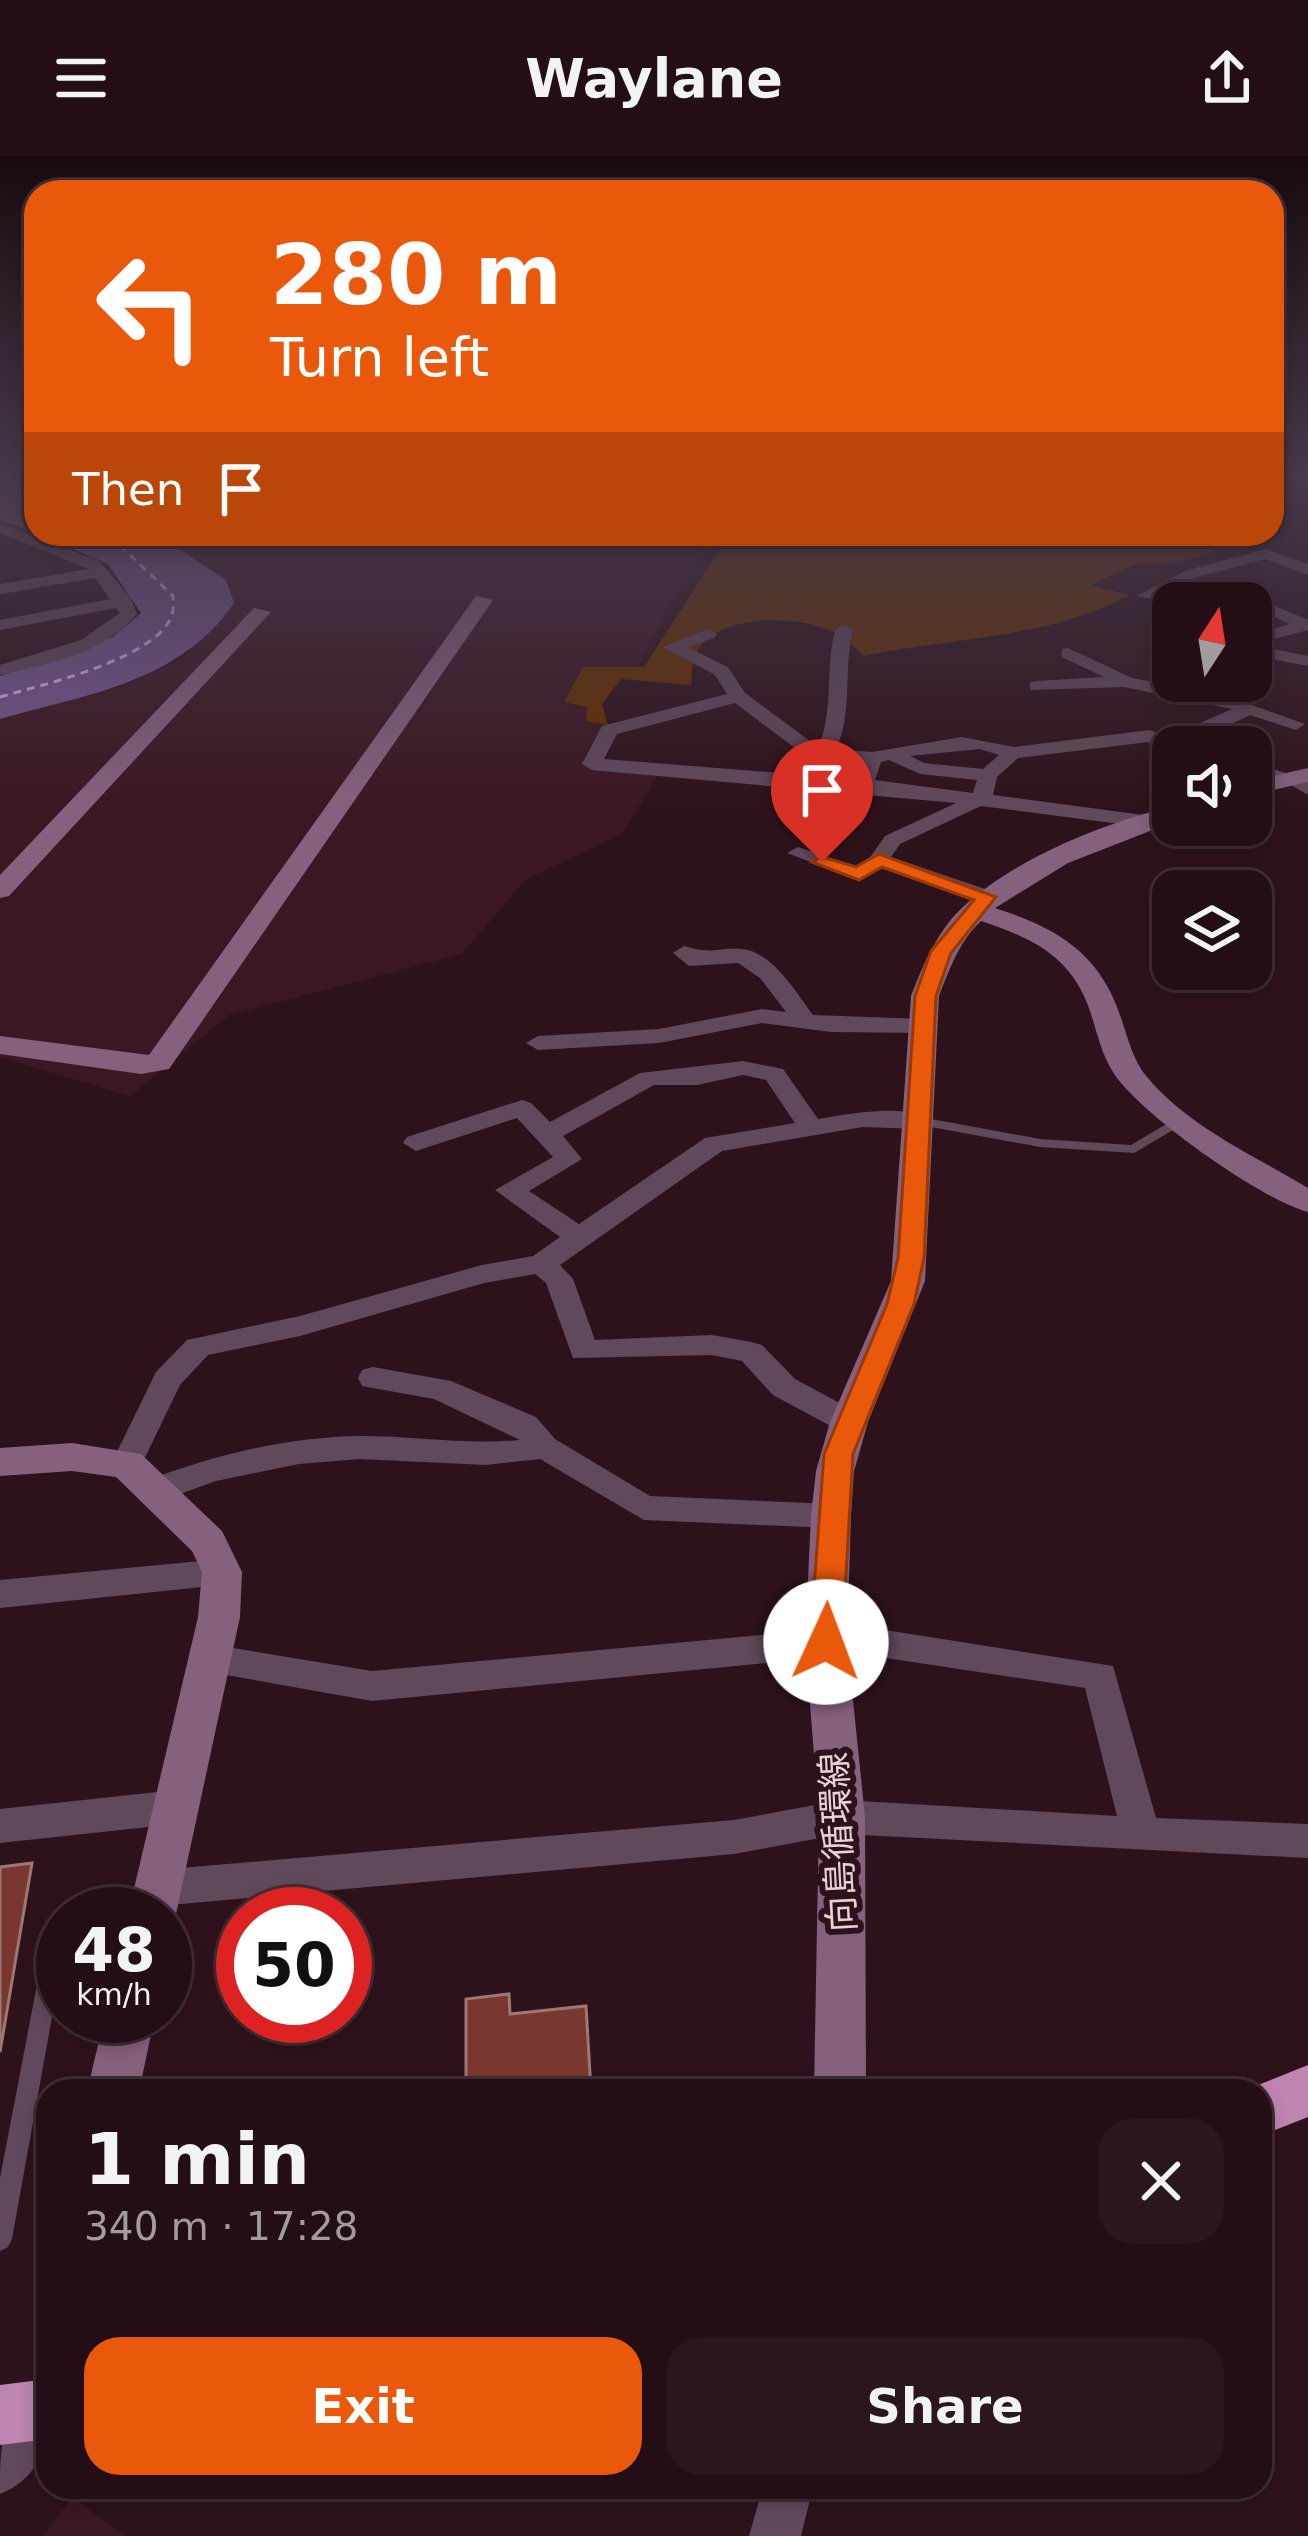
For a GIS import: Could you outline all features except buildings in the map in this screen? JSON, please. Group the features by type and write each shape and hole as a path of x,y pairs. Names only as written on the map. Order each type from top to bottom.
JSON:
{"highway":[{"path":"1272,2105 1308,2091"}],"street":[{"path":"0,670 114,629 129,614 113,588"},
{"path":"1272,634 1305,624 1272,591 1278,588"},
{"path":"0,1045 141,1065 158,1063 483,600"},
{"path":"0,625 124,601"},
{"path":"0,890 261,613"},
{"path":"824,754 838,725 833,710 839,680 836,657 844,630"},
{"path":"708,634 672,647 722,670 738,697 814,753 882,756 940,745 996,745 1012,753 1152,737"},
{"path":"1068,653 1127,682"},
{"path":"1272,654 1308,662"},
{"path":"1096,667 1030,679 1152,687"},
{"path":"1272,678 1308,677"},
{"path":"738,697 609,730 592,764 864,785 1152,817"},
{"path":"1227,702 1304,726"},
{"path":"1213,726 1248,709"},
{"path":"982,798 988,775 1012,753"},
{"path":"864,785 882,756"},
{"path":"882,756 920,768 988,775"},
{"path":"1272,773 1303,780"},
{"path":"1272,785 1303,780"},
{"path":"798,854 859,874 879,860 892,840 982,798"},
{"name":"向島循環線","path":"840,2079 842,1817 826,1642 831,1516 849,1422 908,1281 932,970 980,904 1026,872 1152,822"},
{"path":"879,860 980,904 1079,956 1096,981 1117,1052 1133,1079 1180,1120 1308,1202"},
{"path":"684,953 698,961 742,956 768,974 806,1022"},
{"path":"538,1043 659,1036 762,1016 924,1027"},
{"path":"548,1134 649,1078 698,1078 743,1068 774,1074 812,1128"},
{"path":"416,1143 522,1108 569,1159 508,1190 577,1236"},
{"path":"141,1478 167,1380 198,1347 300,1326 482,1274 541,1264 714,1144 863,1119 920,1120"},
{"path":"541,1264 559,1280 584,1351 712,1345 751,1352 784,1388 849,1422"},
{"path":"373,1378 440,1388 524,1425 544,1447 644,1508 831,1516"},
{"path":"0,1462 72,1457 141,1478 304,1452 384,1448 502,1457 544,1447"},
{"path":"141,1478 208,1542 222,1572 209,1658 158,1887"},
{"path":"0,1594 222,1572"},
{"path":"209,1658 372,1686 860,1640 1100,1676 1141,1835"},
{"path":"0,1826 176,1808"},
{"path":"192,1897 734,1837 842,1817 1308,1840"},
{"path":"116,2079 124,2043"},
{"path":"0,2470 35,2406"},
{"path":"775,2536 785,2499"}],"lane":[{"path":"920,1120 1040,1143 1134,1149 1180,1120"},
{"path":"0,2240 36,2043"}],"shaded area":[{"path":"124,588 229,588 234,603 212,630 159,668 98,692 0,719 0,676 113,637 141,613"},
{"path":"222,588 679,588 637,668 583,667 564,701 587,707 608,725 588,764 660,772 622,834 525,880 462,954 229,1015 130,1096 0,1057 0,719 131,682 185,657"},
{"path":"695,588 1103,588 1129,595 1033,629 864,656 838,634 819,626 782,620 743,623 726,628 699,648 691,685 621,679 602,704 608,725 586,721 587,707 564,702 583,667 644,667"},
{"path":"75,2499 125,2536 44,2536"}],"ferry route":[{"path":"0,697 96,668 145,645 172,615 173,596 165,588"}],"route":[{"path":"822,862 859,874 879,860 986,897 941,951 926,996 908,1281 839,1454 831,1516 826,1642"}]}
